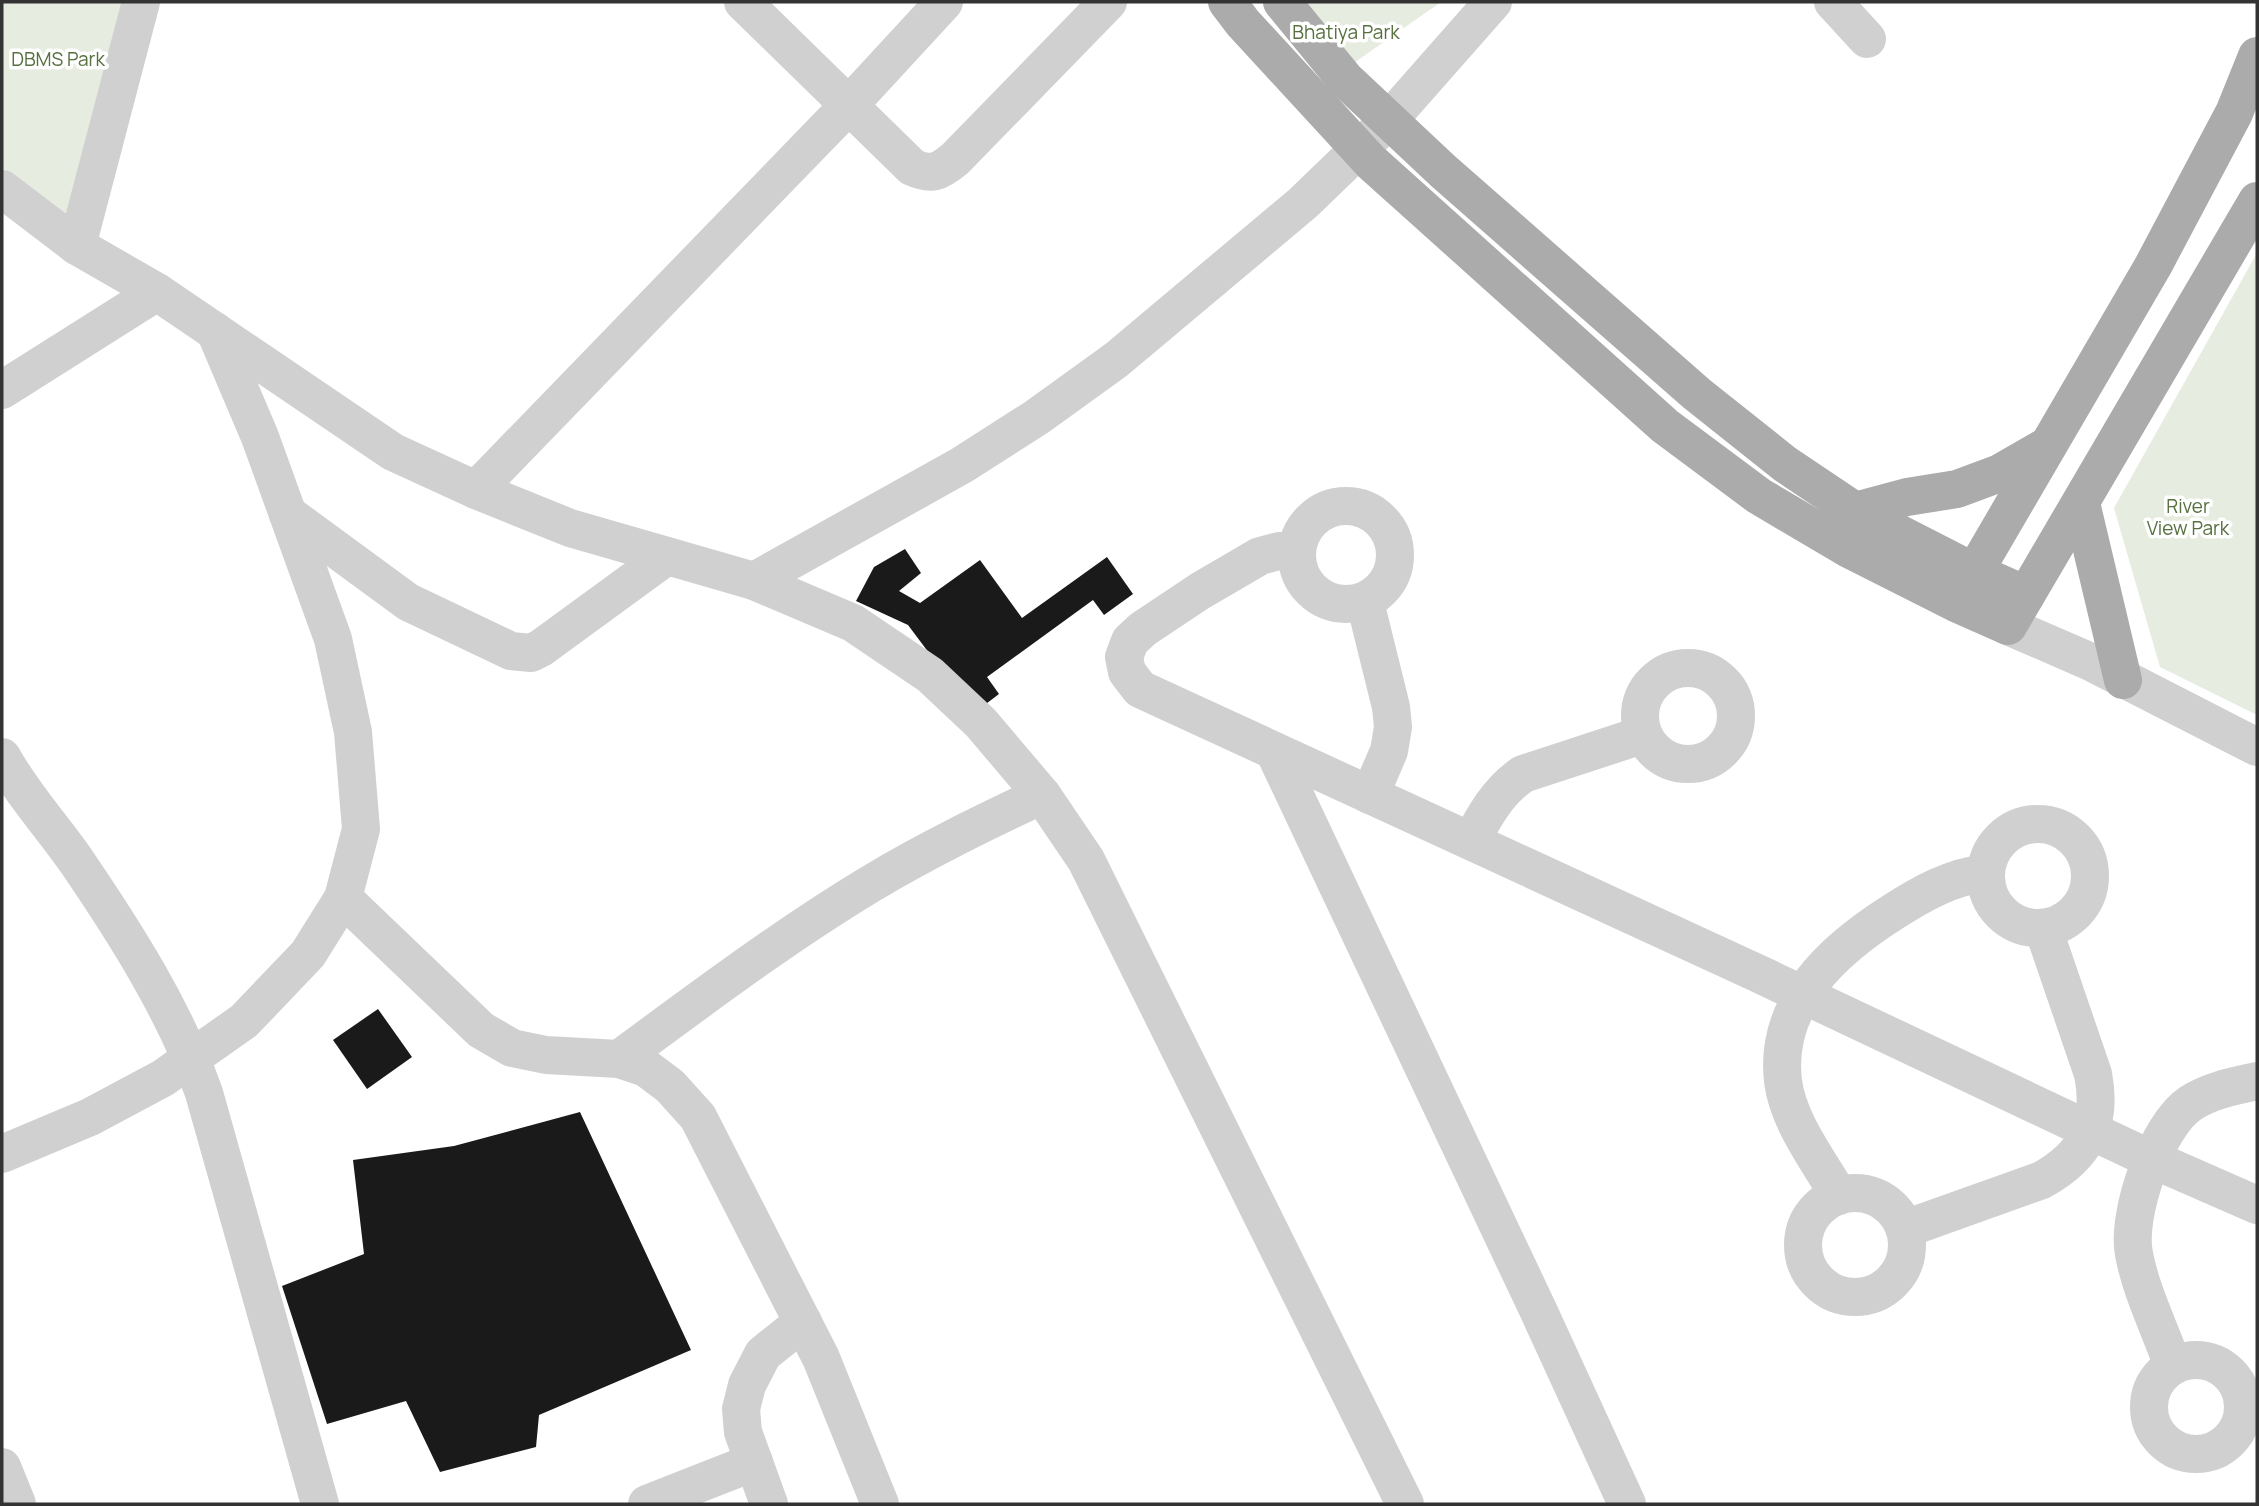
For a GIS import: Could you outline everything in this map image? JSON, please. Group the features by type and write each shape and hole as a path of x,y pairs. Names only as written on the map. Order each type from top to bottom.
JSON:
{"main road":[{"path":"1227,2 1243,23 1359,149 1665,426 1759,496 1847,548 1965,587 2017,610 2257,201"},
{"path":"1282,2 1345,79 1443,171 1697,394 1785,464 1965,587"},
{"path":"1965,587 2153,267 2234,113 2257,56"},
{"path":"1856,511 1907,497 1957,489 2000,473 2048,445"},
{"path":"2081,503 2107,671"}],"street":[{"path":"77,246 141,2"},
{"path":"743,2 912,167 927,174 943,169 1108,2"},
{"path":"476,490 849,105 944,2"},
{"path":"754,581 962,464 1037,417 1116,360 1303,203 1389,120 1493,2"},
{"path":"1833,2 1867,38"},
{"path":"2,189 77,246 157,292 393,452 476,490 570,528 754,581 853,623 930,675 981,723 1042,795 1086,860 1405,1504"},
{"path":"2,390 157,292"},
{"path":"2,1154 90,1117 163,1078 244,1021 308,954 343,898 361,829 353,732 333,639 260,437 215,331"},
{"path":"1351,506 1374,514 1390,532 1395,547 1395,564 1390,580 1379,593 1365,601 1332,603 1317,595 1302,576 1296,552 1300,536 1308,523 1321,512 1335,507 1351,506"},
{"path":"288,514 408,602 496,645 521,653 531,653 541,648 667,556"},
{"path":"1296,552 1279,551 1260,556 1143,629 1130,641 1124,657 1127,672 1140,689 1803,994 2152,1160 2257,1205"},
{"path":"1365,601 1391,707 1393,727 1389,751 1370,795"},
{"path":"2017,610 2107,671 2257,747"},
{"path":"1471,841 1506,785 1523,774 1642,735"},
{"path":"1274,751 1627,1504"},
{"path":"6,773 76,860 128,939 192,1059 208,1106 320,1504"},
{"path":"619,1059 719,985 851,896 955,837 1042,795"},
{"path":"2030,824 2048,824 2064,830 2076,841 2085,855 2089,871 2083,902 2072,915 2058,924 2043,928 2026,927 2010,919 1996,907 1987,891 1985,873 1989,856 1999,841 2013,830 2030,824"},
{"path":"1839,1196 1794,1118 1783,1083 1783,1054 1790,1022 1803,994 1833,956 1873,925 1942,885 1964,875 1985,873"},
{"path":"343,898 481,1030 512,1048 546,1055 619,1059 646,1068 670,1086 698,1117 821,1357 880,1504"},
{"path":"1905,1229 2042,1180 2074,1157 2083,1147 2091,1130 2097,1107 2093,1074 2043,928"},
{"path":"2174,1366 2140,1278 2133,1251 2138,1201 2152,1160 2176,1115 2209,1093 2257,1080"},
{"path":"1855,1193 1886,1203 1898,1215 1905,1229 1908,1247 1904,1265 1894,1280 1880,1291 1863,1297 1846,1296 1829,1290 1815,1278 1806,1263 1803,1247 1805,1230 1812,1216 1824,1204 1839,1196 1855,1193"},
{"path":"768,1504 743,1432 741,1409 747,1385 763,1354 803,1322"},
{"path":"2188,1360 2211,1363 2248,1384 2242,1418 2236,1432 2226,1443 2205,1452 2182,1451 2157,1433 2151,1419 2153,1388 2161,1375 2174,1366 2188,1360"},
{"path":"647,1504 754,1462"},
{"path":"2,1467 17,1504"}],"green space":[{"name":"DBMS Park","path":"2,2 134,2 69,226 2,173"},
{"name":"Bhatiya Park","path":"1291,2 1441,2 1338,74"},
{"name":"River View Park","path":"2257,253 2257,715 2160,667 2114,508"}],"building":[{"path":"905,549 921,573 899,591 920,603 980,560 1022,618 1107,557 1133,594 1104,615 1093,600 987,677 999,694 974,713 908,625 856,601 874,567"},
{"path":"378,1009 412,1057 367,1089 333,1040"},
{"path":"580,1112 691,1350 539,1415 536,1447 440,1472 406,1401 327,1424 282,1286 364,1254 353,1160 454,1146"}]}
